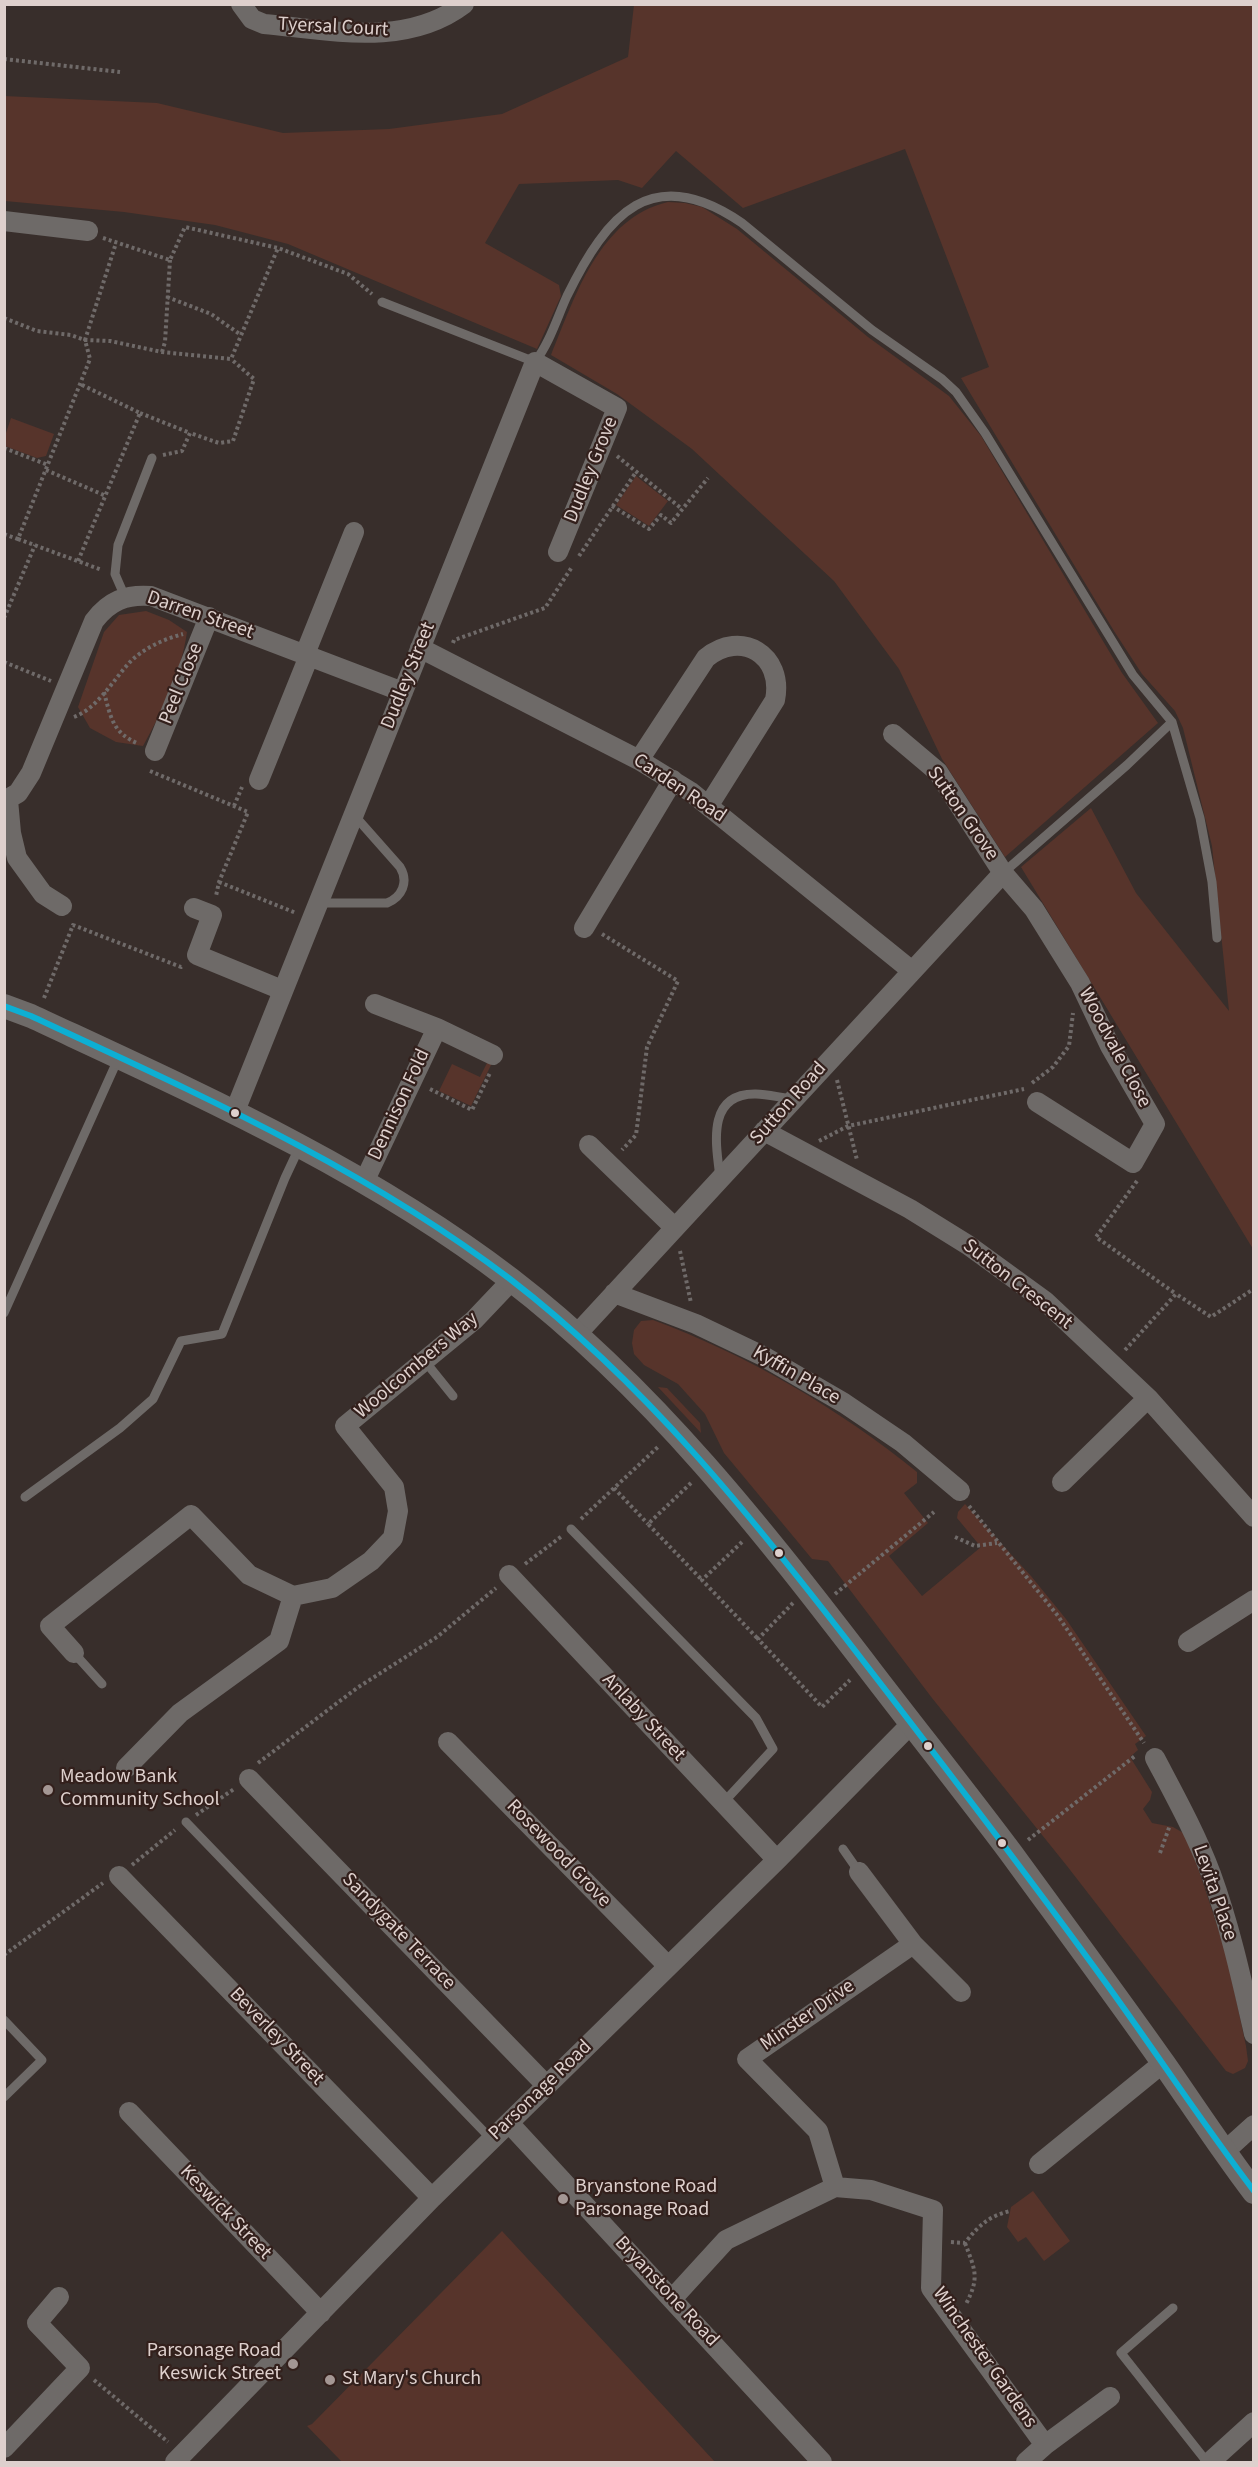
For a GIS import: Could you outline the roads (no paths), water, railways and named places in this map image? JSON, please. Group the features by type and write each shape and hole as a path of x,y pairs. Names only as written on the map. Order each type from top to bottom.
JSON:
{"street":[{"name":"Tyersal Court","path":"241,4 252,19 264,24 372,33 417,28 445,16 464,4"},
{"path":"4,220 88,231"},
{"name":"Dudley Grove","path":"536,362 617,408 558,552"},
{"name":"Dudley Street","path":"235,1111 536,362"},
{"path":"259,780 354,531"},
{"name":"Darren Street","path":"6,801 26,784 94,621 112,602 125,597 151,596 403,692"},
{"name":"Peel Close","path":"155,751 209,617"},
{"path":"639,760 706,658 714,651 733,645 753,649 762,654 769,661 777,680 775,700 709,805"},
{"name":"Carden Road","path":"420,648 639,760 673,780 709,805 912,971"},
{"name":"Sutton Grove","path":"893,734 938,772 1003,873"},
{"path":"585,926 673,780"},
{"path":"6,801 17,858 42,894 62,906"},
{"name":"Sutton Road","path":"576,1335 1003,873"},
{"name":"Woodvale Close","path":"1003,873 1034,909 1080,983 1110,1046 1155,1124 1133,1163 1037,1102"},
{"path":"203,911 196,955 282,990"},
{"name":"Dennison Fold","path":"375,1005 437,1028 492,1055"},
{"path":"4,1006 36,1018 235,1111 364,1182 453,1237 512,1280 576,1335 675,1431 758,1526 1011,1853 1254,2192"},
{"name":"Dennison Fold","path":"364,1182 437,1028"},
{"name":"Sutton Crescent","path":"764,1131 910,1209 968,1245 1045,1301 1148,1398 1254,1517"},
{"path":"589,1145 674,1227"},
{"name":"Woolcombers Way","path":"293,1596 332,1588 371,1561 393,1538 398,1511 394,1487 345,1426 474,1320 512,1280"},
{"name":"Kyffin Place","path":"614,1293 696,1324 763,1356 844,1403 903,1443 960,1491"},
{"path":"1062,1482 1148,1398"},
{"path":"74,1653 50,1626 191,1515 249,1575 293,1596 279,1641 180,1713 126,1768"},
{"name":"Anlaby Street","path":"509,1575 777,1860"},
{"path":"1188,1642 1254,1600"},
{"name":"Parsonage Road","path":"179,2458 432,2198 777,1860 911,1724"},
{"name":"Rosewood Grove","path":"448,1742 668,1966"},
{"name":"Levita Place","path":"1151,1753 1186,1816 1211,1874 1240,1970 1254,2034"},
{"name":"Sandygate Terrace","path":"249,1779 546,2085"},
{"path":"859,1872 913,1944 961,1992"},
{"name":"Beverley Street","path":"119,1876 432,2198"},
{"name":"Minster Drive","path":"835,2187 818,2130 747,2059 913,1944"},
{"path":"1039,2164 1163,2063"},
{"name":"Keswick Street","path":"129,2112 321,2313"},
{"name":"Bryanstone Road","path":"509,2123 822,2463"},
{"path":"1224,2152 1254,2126"},
{"path":"672,2299 726,2240 835,2187"},
{"name":"Winchester Gardens","path":"835,2187 871,2190 933,2210 931,2288 1045,2445"},
{"path":"4,2448 80,2368 38,2323 59,2297"},
{"path":"1026,2463 1045,2445 1110,2397"},
{"path":"1209,2463 1254,2422"}],"lane":[{"path":"382,302 536,362 545,349 582,268 612,222 628,208 646,199 674,196 701,200 722,209 742,223 872,330 942,379 956,392 985,433 1133,675 1172,722 1200,818 1212,882 1217,938"},
{"path":"125,597 115,574 118,545 152,458"},
{"path":"1003,873 1127,765 1172,722"},
{"path":"315,911 387,903 397,898 403,889 404,877 400,867 354,814"},
{"path":"4,1313 119,1057"},
{"path":"720,1178 715,1130 723,1111 729,1104 738,1098 757,1094 793,1099"},
{"path":"25,1497 120,1428 153,1400 181,1341 222,1334 300,1146"},
{"path":"424,1360 453,1396"},
{"path":"571,1528 756,1718 773,1749 723,1803"},
{"path":"74,1653 102,1684"},
{"path":"186,1821 492,2140"},
{"path":"843,1849 859,1872"},
{"path":"4,2020 42,2060 4,2097"},
{"path":"1173,2308 1121,2353 1209,2463"}],"place":[{"name":"Meadow Bank Community School","path":"48,1790"},
{"name":"Bryanstone Road Parsonage Road","path":"563,2199"},
{"name":"Parsonage Road Keswick Street","path":"293,2364"},
{"name":"St Mary's Church","path":"330,2380"}]}
